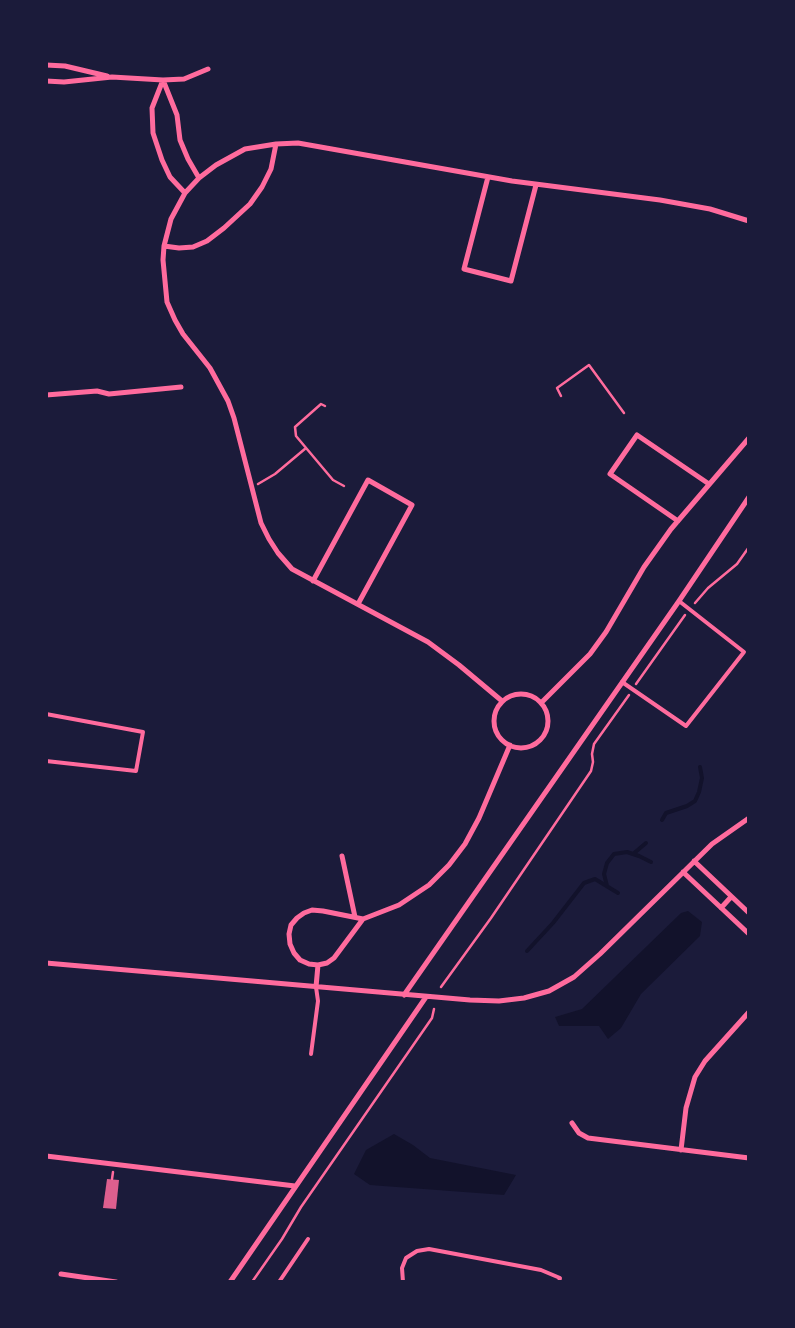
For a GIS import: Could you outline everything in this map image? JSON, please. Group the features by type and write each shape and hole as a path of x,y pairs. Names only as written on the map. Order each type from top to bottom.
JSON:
{"street":[{"path":"46,65 65,66 112,78"},
{"path":"46,81 64,82 112,78 184,79 208,69"},
{"path":"163,80 176,115 180,140 199,178"},
{"path":"163,80 152,108 154,133 162,160 170,177 185,193"},
{"path":"502,701 428,642 292,569 278,553 262,523 234,418 222,389 210,368 183,334 168,302 164,277 164,246 171,219 185,193 199,178 216,165 245,150 276,144 298,143 536,185 660,200 710,209 749,221"},
{"path":"164,246 193,247 207,241 244,210 262,186 271,169 276,144"},
{"path":"488,177 464,269 511,281 536,185"},
{"path":"46,395 97,390 109,394 181,387"},
{"path":"678,521 610,474 637,435 709,484"},
{"path":"541,703 590,654 606,632 644,567 678,521 749,438"},
{"path":"313,581 368,480 412,505 358,604"},
{"path":"404,995 679,601 749,497"},
{"path":"526,694 541,703 545,710 547,726 540,740 525,747 517,747 503,741 495,729 494,714 502,701 509,696 526,694"},
{"path":"363,919 312,910 297,918 292,925 289,934 290,944 300,960 318,965 327,962 334,958 363,919 399,905 429,885 449,865 480,818 510,745"},
{"path":"46,963 404,995 499,1001 524,998 549,991 574,977 712,844 749,818"},
{"path":"342,856 355,917"},
{"path":"694,861 749,913"},
{"path":"683,872 749,934"},
{"path":"721,908 731,897"},
{"path":"316,987 318,965"},
{"path":"230,1282 426,996"},
{"path":"681,1150 686,1108 695,1077 705,1061 749,1012"},
{"path":"572,1123 579,1133 588,1138 749,1158"},
{"path":"46,1156 296,1186"},
{"path":"61,1274 116,1282"}],"lane":[{"path":"622,682 686,726 744,652 679,601"},
{"path":"46,714 143,732 136,771 46,761"},
{"path":"311,1054 318,1002 316,987"},
{"path":"279,1282 308,1239"},
{"path":"403,1282 402,1268 406,1258 417,1251 429,1249 541,1270 560,1278 559,1282"}],"path":[{"path":"561,396 558,388 589,365 624,413"},
{"path":"325,406 321,404 295,428 296,436 333,480 344,486"},
{"path":"252,486 267,480 306,448"},
{"path":"441,987 491,918 591,770 594,762 592,754 594,744 690,610 708,588 737,564 749,547"},
{"path":"252,1282 282,1239 301,1207 432,1018 434,1009"},
{"path":"112,1179 113,1172"}],"shaded area":[{"path":"688,911 702,922 700,936 641,994 621,1028 608,1039 599,1026 559,1026 555,1017 582,1009 681,913"},
{"path":"394,1134 430,1158 516,1175 504,1195 370,1185 354,1174 366,1150"}],"building":[{"path":"107,1179 119,1180 116,1209 103,1208"}],"waterway":[{"path":"662,820 666,813 687,806 695,801 702,778 700,767"},
{"path":"633,854 646,843"},
{"path":"607,886 604,874 607,863 614,854 627,852 651,862"},
{"path":"527,951 553,923 584,883 595,879 618,893"}]}
